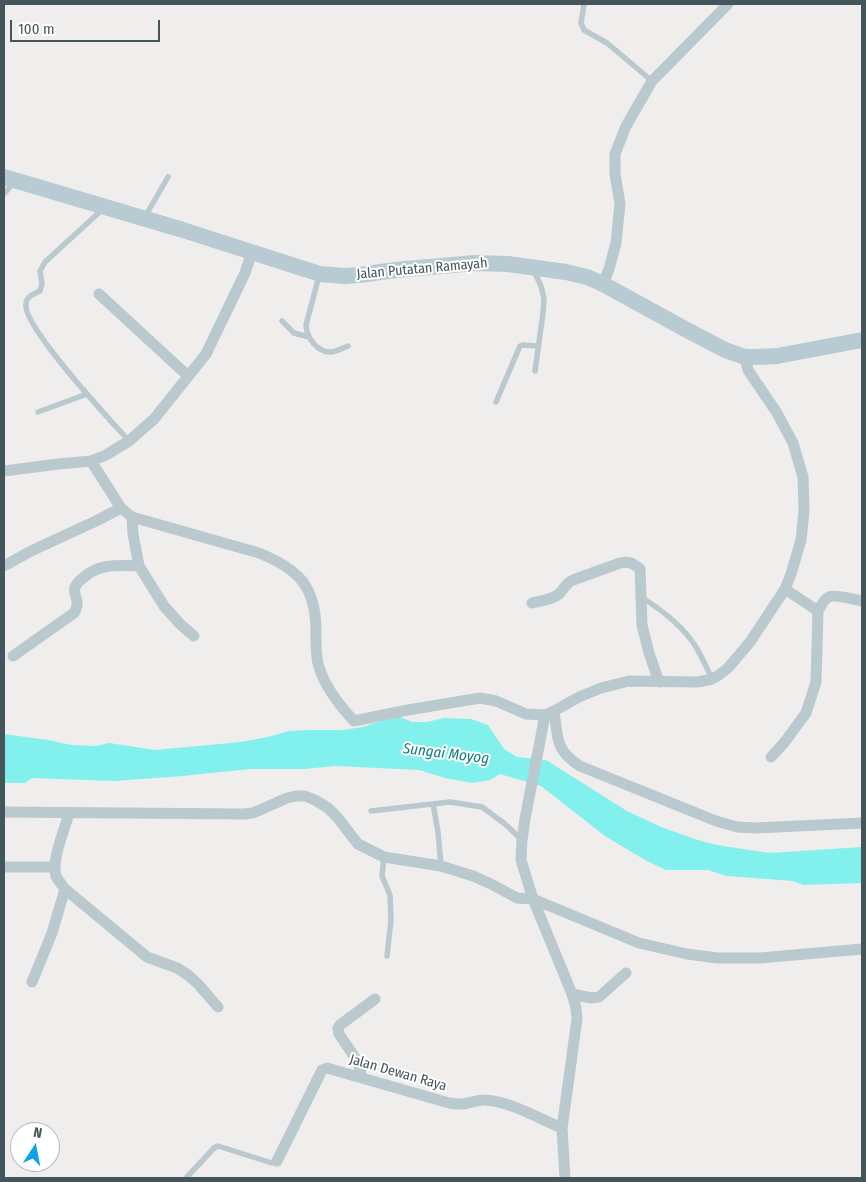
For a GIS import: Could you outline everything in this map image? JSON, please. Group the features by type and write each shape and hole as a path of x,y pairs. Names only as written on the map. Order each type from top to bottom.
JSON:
{"main road":[{"name":"Jalan Putatan Ramayah","path":"9,179 144,218 320,274 345,276 476,263 532,267 587,277 693,334 725,350 745,356 777,356 862,340"}],"street":[{"path":"603,284 616,243 620,204 615,174 615,154 626,126 652,81 728,4"},
{"path":"4,471 91,460 129,441 154,419 206,354 245,273 252,252"},
{"path":"99,294 188,376"},
{"path":"91,460 120,508 132,517 259,553 278,561 293,571 304,583 311,598 315,614 316,656 319,668 335,698 354,721 480,698 526,714 550,713 579,697 601,688 629,681 698,682 712,679 728,668 750,642 785,589 801,540 804,511 803,477 793,443 777,413 748,370 745,356"},
{"path":"4,566 120,508"},
{"path":"132,517 139,566 164,606 194,636"},
{"path":"532,603 556,596 568,582 573,580 620,563 633,563 640,569 642,625 659,682"},
{"path":"13,656 74,613 78,602 76,586 86,574 107,566 139,566"},
{"path":"785,589 818,611"},
{"path":"770,757 784,743 806,713 816,682 818,611 829,597 835,596 862,601"},
{"path":"550,713 542,734 525,819 521,860 533,899 576,1008 577,1019 562,1128 565,1178"},
{"path":"550,713 561,748 568,758 580,766 716,821 737,827 756,828 862,823"},
{"path":"4,812 244,814 253,813 287,798 306,796 328,808 358,844 384,858 441,866 473,876 517,898 533,899 639,943 687,954 717,958 760,958 862,949"},
{"path":"69,813 55,867 57,877 65,889 147,956 177,968 188,975 218,1007"},
{"path":"4,867 55,867"},
{"path":"32,982 52,933 65,889"},
{"path":"572,994 591,998 599,997 626,974"},
{"path":"362,1078 358,1062 339,1034 338,1028 375,1000"},
{"name":"Jalan Dewan Raya","path":"277,1161 322,1070 327,1068 449,1103 467,1104 484,1100 494,1101 509,1105 562,1128"}],"lane":[{"path":"584,4 581,23 584,30 607,43 652,81"},
{"path":"144,218 168,177"},
{"path":"4,194 9,179"},
{"path":"106,207 45,262 40,271 42,284 40,291 29,296 26,301 26,307 38,332 61,364 129,441"},
{"path":"532,267 541,286 544,299 535,371"},
{"path":"320,274 306,325 306,332 311,341 327,351 333,352 348,346"},
{"path":"282,321 294,333 309,337"},
{"path":"496,402 520,346 538,346"},
{"path":"38,412 87,394"},
{"path":"641,597 663,612 684,632 695,646 712,679"},
{"path":"371,811 450,802 482,807 505,824 522,840"},
{"path":"433,804 441,866"},
{"path":"384,858 382,876 390,895 391,920 387,956"},
{"path":"186,1178 218,1146 223,1146 272,1163 277,1161"}],"water":[{"name":"Sungai Moyog","path":"400,717 412,722 427,722 444,718 471,719 488,725 504,749 517,757 546,760 627,811 661,827 698,840 769,853 862,847 862,883 803,885 793,881 727,876 708,870 666,870 605,836 541,786 500,774 490,780 472,783 445,778 419,770 335,766 304,769 250,769 114,781 32,778 25,783 4,783 4,734 71,745 96,746 109,743 155,750 241,742 289,731 343,730 363,727"}]}
